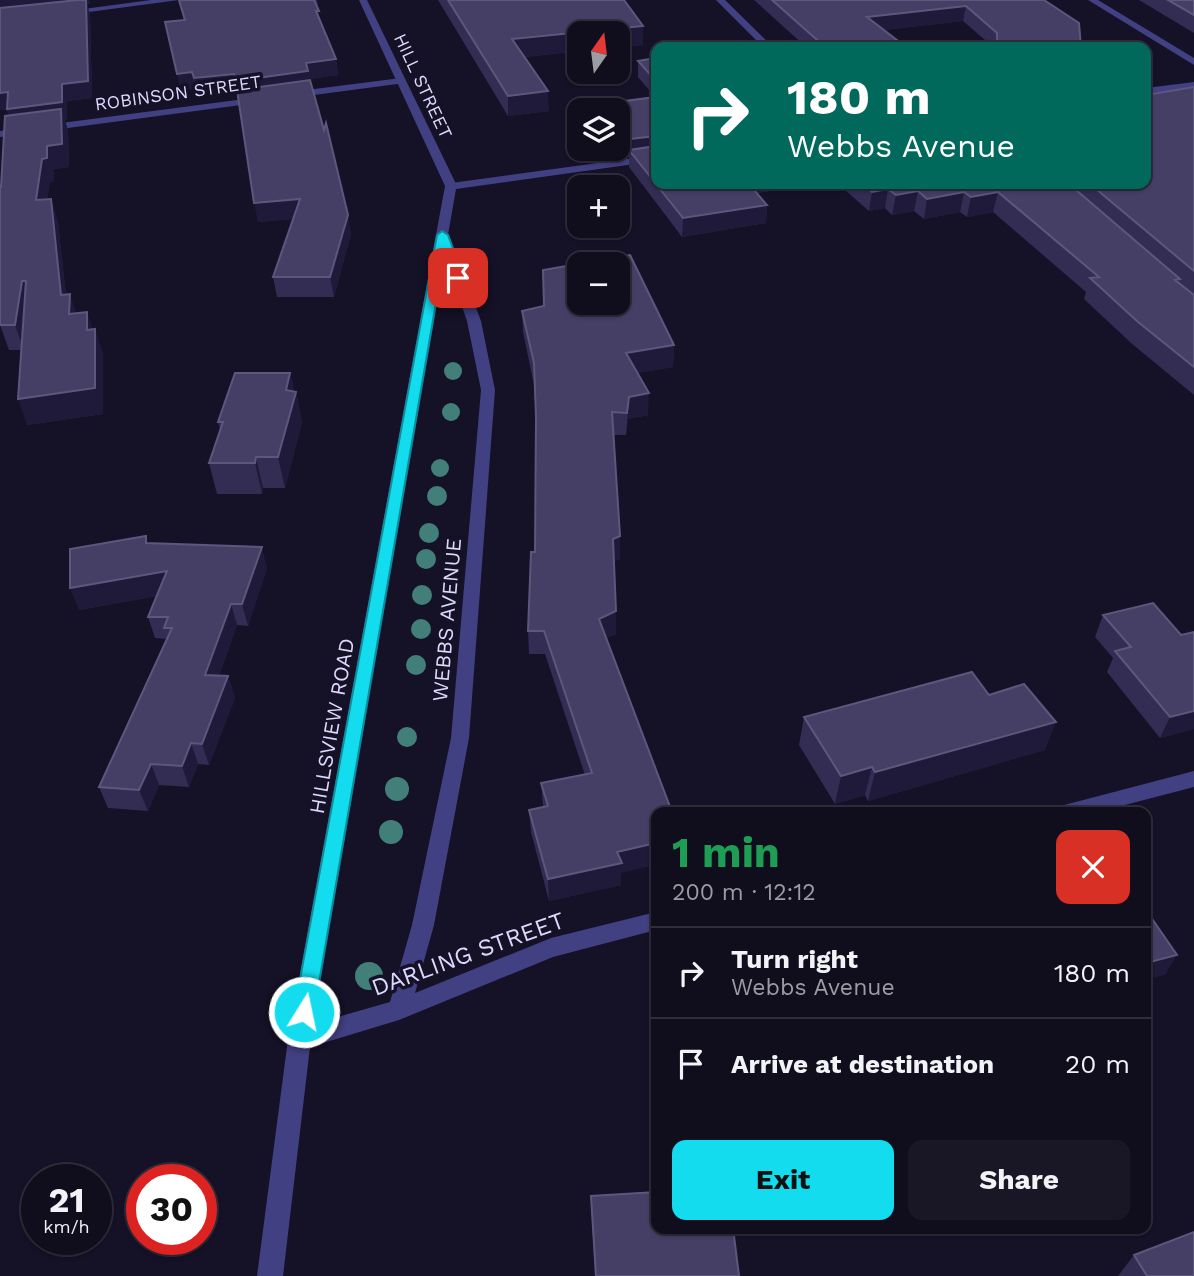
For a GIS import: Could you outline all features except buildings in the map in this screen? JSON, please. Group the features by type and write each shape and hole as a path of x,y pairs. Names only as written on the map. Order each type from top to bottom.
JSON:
{"street":[{"path":"54,13 175,0"},
{"name":"HILL STREET","path":"363,0 451,187"},
{"path":"720,0 763,42"},
{"path":"1092,0 1194,62"},
{"name":"ROBINSON STREET","path":"0,134 401,81"},
{"path":"1151,91 1194,85"},
{"path":"451,187 651,159"},
{"name":"HILLSVIEW ROAD","path":"270,1276 299,1039 451,187"},
{"name":"WEBBS AVENUE","path":"399,1010 423,925 460,738 488,390 474,321 442,235"},
{"path":"1087,807 1194,779"},
{"name":"DARLING STREET","path":"299,1039 399,1010 551,948 651,922"}],"route":[{"path":"304,1012 442,235 458,278"}]}
